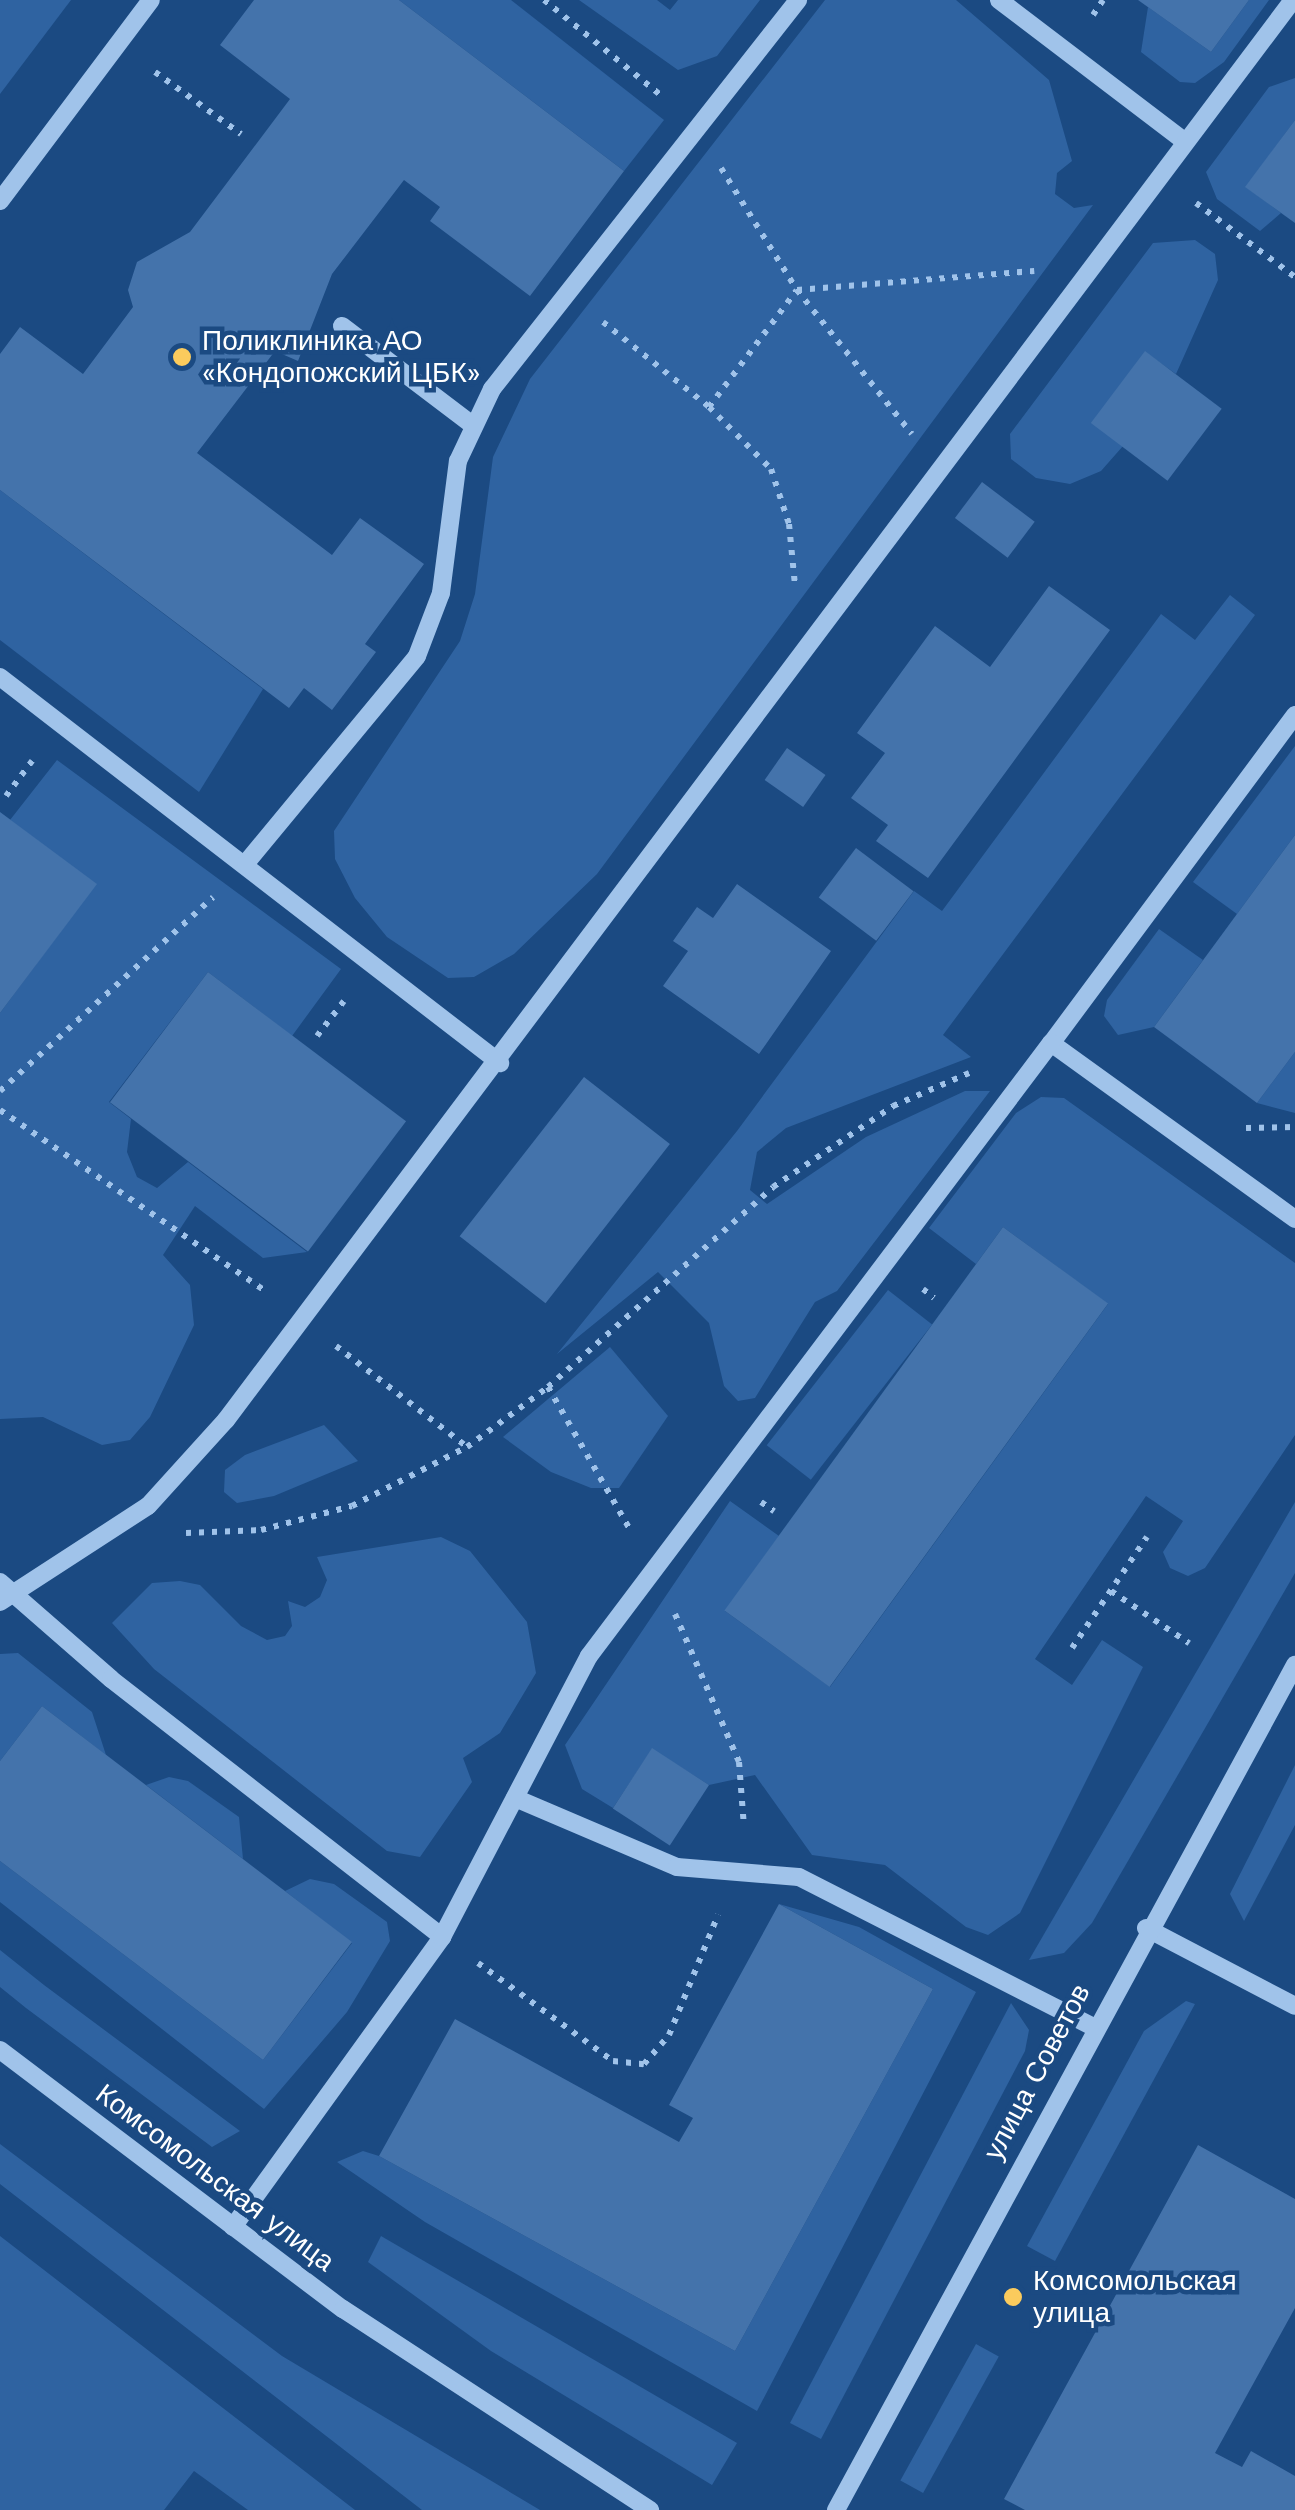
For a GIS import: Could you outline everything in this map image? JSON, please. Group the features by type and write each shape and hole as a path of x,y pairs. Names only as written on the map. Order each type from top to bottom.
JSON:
{"street":[{"path":"0,201 151,0"},
{"path":"246,863 417,656 441,593 453,487 471,424 567,293 798,0"},
{"path":"999,0 1184,142"},
{"path":"442,1937 5,1592 115,1530 182,1472 500,1062 1293,0"},
{"path":"342,326 471,424"},
{"path":"0,676 500,1062"},
{"path":"234,2228 442,1937 515,1798 559,1703 652,1570 1051,1044 1295,714"},
{"path":"1051,1044 1295,1219"},
{"name":"улица Советов","path":"836,2510 1092,2027 1295,1665"},
{"path":"515,1798 677,1867 736,1869 814,1884 1092,2027"},
{"path":"1146,1928 1295,2006"},
{"name":"Комсомольская улица","path":"0,2050 234,2228 504,2421 650,2510"}],"path":[{"path":"544,0 697,129"},
{"path":"118,44 241,134"},
{"path":"1159,175 1295,277"},
{"path":"749,212 798,290 942,468"},
{"path":"708,407 798,290 1090,268"},
{"path":"567,293 708,407 770,469 783,494 801,657"},
{"path":"0,1092 114,994 246,863"},
{"path":"115,1530 192,1534 312,1521 467,1447 548,1387 719,1231 841,1137 946,1082 1051,1044"},
{"path":"0,1110 218,1253 467,1447"},
{"path":"442,1937 613,2060 644,2064 669,2035 736,1869 746,1803 739,1762 652,1570 548,1387"},
{"path":"1072,1648 1147,1537"},
{"path":"1111,1591 1190,1643"}],"shaded area":[{"path":"0,0 71,0 0,94"},
{"path":"399,0 511,0 664,120 624,171"},
{"path":"579,0 657,0 670,10 678,0 760,0 717,56 678,70"},
{"path":"825,0 956,0 1049,80 1072,161 1057,173 1055,194 1074,208 1093,205 597,874 514,954 474,977 448,978 387,937 355,898 335,859 334,831 460,641 475,594 493,457 530,379"},
{"path":"1249,0 1269,0 1224,62 1195,83 1180,82 1141,52 1148,7 1211,52"},
{"path":"1295,78 1295,120 1246,187 1281,213 1260,231 1217,199 1206,172 1269,87"},
{"path":"1195,240 1215,254 1218,280 1176,374 1145,352 1093,423 1123,446 1101,471 1070,484 1036,478 1011,459 1010,434 1153,243"},
{"path":"0,490 263,689 199,792 0,640"},
{"path":"1230,595 1255,615 943,1035 971,1057 786,1128 757,1152 750,1190 767,1204 866,1137 965,1091 990,1091 837,1291 815,1302 755,1398 738,1401 724,1386 709,1323 658,1272 557,1354 737,1131 914,891 942,911 1161,614 1195,640"},
{"path":"1295,746 1295,835 1237,914 1193,882"},
{"path":"57,760 341,969 292,1036 208,972 109,1102 131,1119 127,1152 137,1177 157,1188 188,1162 307,1252 263,1258 195,1206 163,1255 190,1285 194,1325 150,1417 130,1440 102,1445 43,1417 0,1419 0,1013 96,884 10,820"},
{"path":"1159,929 1203,960 1154,1027 1118,1035 1104,1016 1107,1000"},
{"path":"1295,1052 1295,1113 1257,1103"},
{"path":"1041,1097 1064,1098 1295,1263 1295,1435 1205,1568 1188,1576 1170,1568 1163,1552 1183,1521 1146,1496 1035,1659 1072,1685 1102,1640 1143,1667 1020,1913 988,1935 966,1927 885,1865 812,1855 755,1775 709,1785 652,1749 613,1808 582,1789 565,1745 730,1501 779,1536 725,1611 830,1687 1108,1304 1003,1227 976,1264 929,1228 1016,1113"},
{"path":"888,1290 932,1324 811,1480 767,1445"},
{"path":"610,1347 668,1416 619,1488 591,1488 551,1472 503,1437"},
{"path":"324,1425 358,1461 274,1496 237,1503 224,1492 225,1470 245,1455"},
{"path":"1295,1502 1295,1573 1092,1923 1064,1953 1029,1960"},
{"path":"441,1537 470,1551 527,1622 536,1673 500,1733 463,1758 472,1782 420,1857 387,1851 154,1669 112,1623 152,1583 180,1581 200,1585 241,1626 267,1640 285,1636 292,1626 288,1601 305,1607 320,1597 327,1580 317,1557"},
{"path":"18,1653 92,1712 106,1755 42,1706 0,1761 0,1654"},
{"path":"1295,1765 1295,1825 1244,1921 1230,1894"},
{"path":"169,1777 188,1781 239,1817 243,1859 146,1785"},
{"path":"0,1861 263,2060 352,1943 285,1891 310,1879 334,1884 387,1922 390,1941 347,2012 264,2109 0,1902"},
{"path":"779,1904 859,1927 976,1992 757,2411 425,2222 337,2162 363,2151 379,2156 735,2351 933,1989"},
{"path":"0,1950 240,2131 212,2147 26,2008 0,1987"},
{"path":"1186,2001 1195,2004 1055,2261 1027,2246 1144,2031"},
{"path":"1011,2003 1029,2030 1025,2051 821,2439 790,2423"},
{"path":"0,2144 282,2356 540,2510 422,2510 0,2184"},
{"path":"0,2236 355,2510 248,2510 194,2471 164,2510 0,2510"},
{"path":"381,2236 737,2443 712,2485 491,2351 368,2262"},
{"path":"976,2344 999,2357 923,2493 900,2480"}],"building":[{"name":"Поликлиника АО «Кондопожский ЦБК»","path":"254,0 399,0 624,171 530,296 430,221 440,207 404,180 332,274 298,361 275,351 197,453 332,555 360,518 424,564 365,644 376,652 332,710 304,688 289,708 0,490 0,354 20,327 83,374 133,307 128,290 137,262 190,232 290,99 220,45"},
{"path":"1138,0 1249,0 1211,52"},
{"path":"1295,120 1295,223 1245,187"},
{"path":"1145,351 1222,409 1168,481 1091,423"},
{"path":"982,482 1035,522 1008,558 955,518"},
{"path":"1049,586 1110,630 928,878 876,841 888,825 851,798 885,753 857,733 935,626 990,667"},
{"path":"787,748 826,775 803,807 765,780"},
{"path":"0,812 97,884 0,1013"},
{"path":"1295,835 1295,1052 1257,1103 1154,1027"},
{"path":"856,848 914,891 876,941 819,898"},
{"path":"737,884 831,951 759,1054 663,986 688,951 673,941 697,907 713,918"},
{"path":"208,972 406,1121 308,1251 110,1102"},
{"path":"584,1077 670,1144 546,1303 460,1236"},
{"path":"1003,1227 1108,1303 830,1687 724,1610"},
{"path":"42,1706 352,1942 263,2060 0,1861 0,1761"},
{"path":"652,1748 709,1785 670,1845 613,1808"},
{"path":"779,1904 933,1989 735,2351 379,2156 455,2019 679,2142 693,2118 669,2105"},
{"path":"1198,2145 1295,2199 1295,2308 1215,2453 1242,2467 1251,2451 1295,2476 1295,2510 1025,2510 1004,2499"}],"place":[{"name":"Поликлиника АО «Кондопожский ЦБК»","path":"182,357"},
{"name":"Комсомольская улица","path":"1013,2297"}]}
